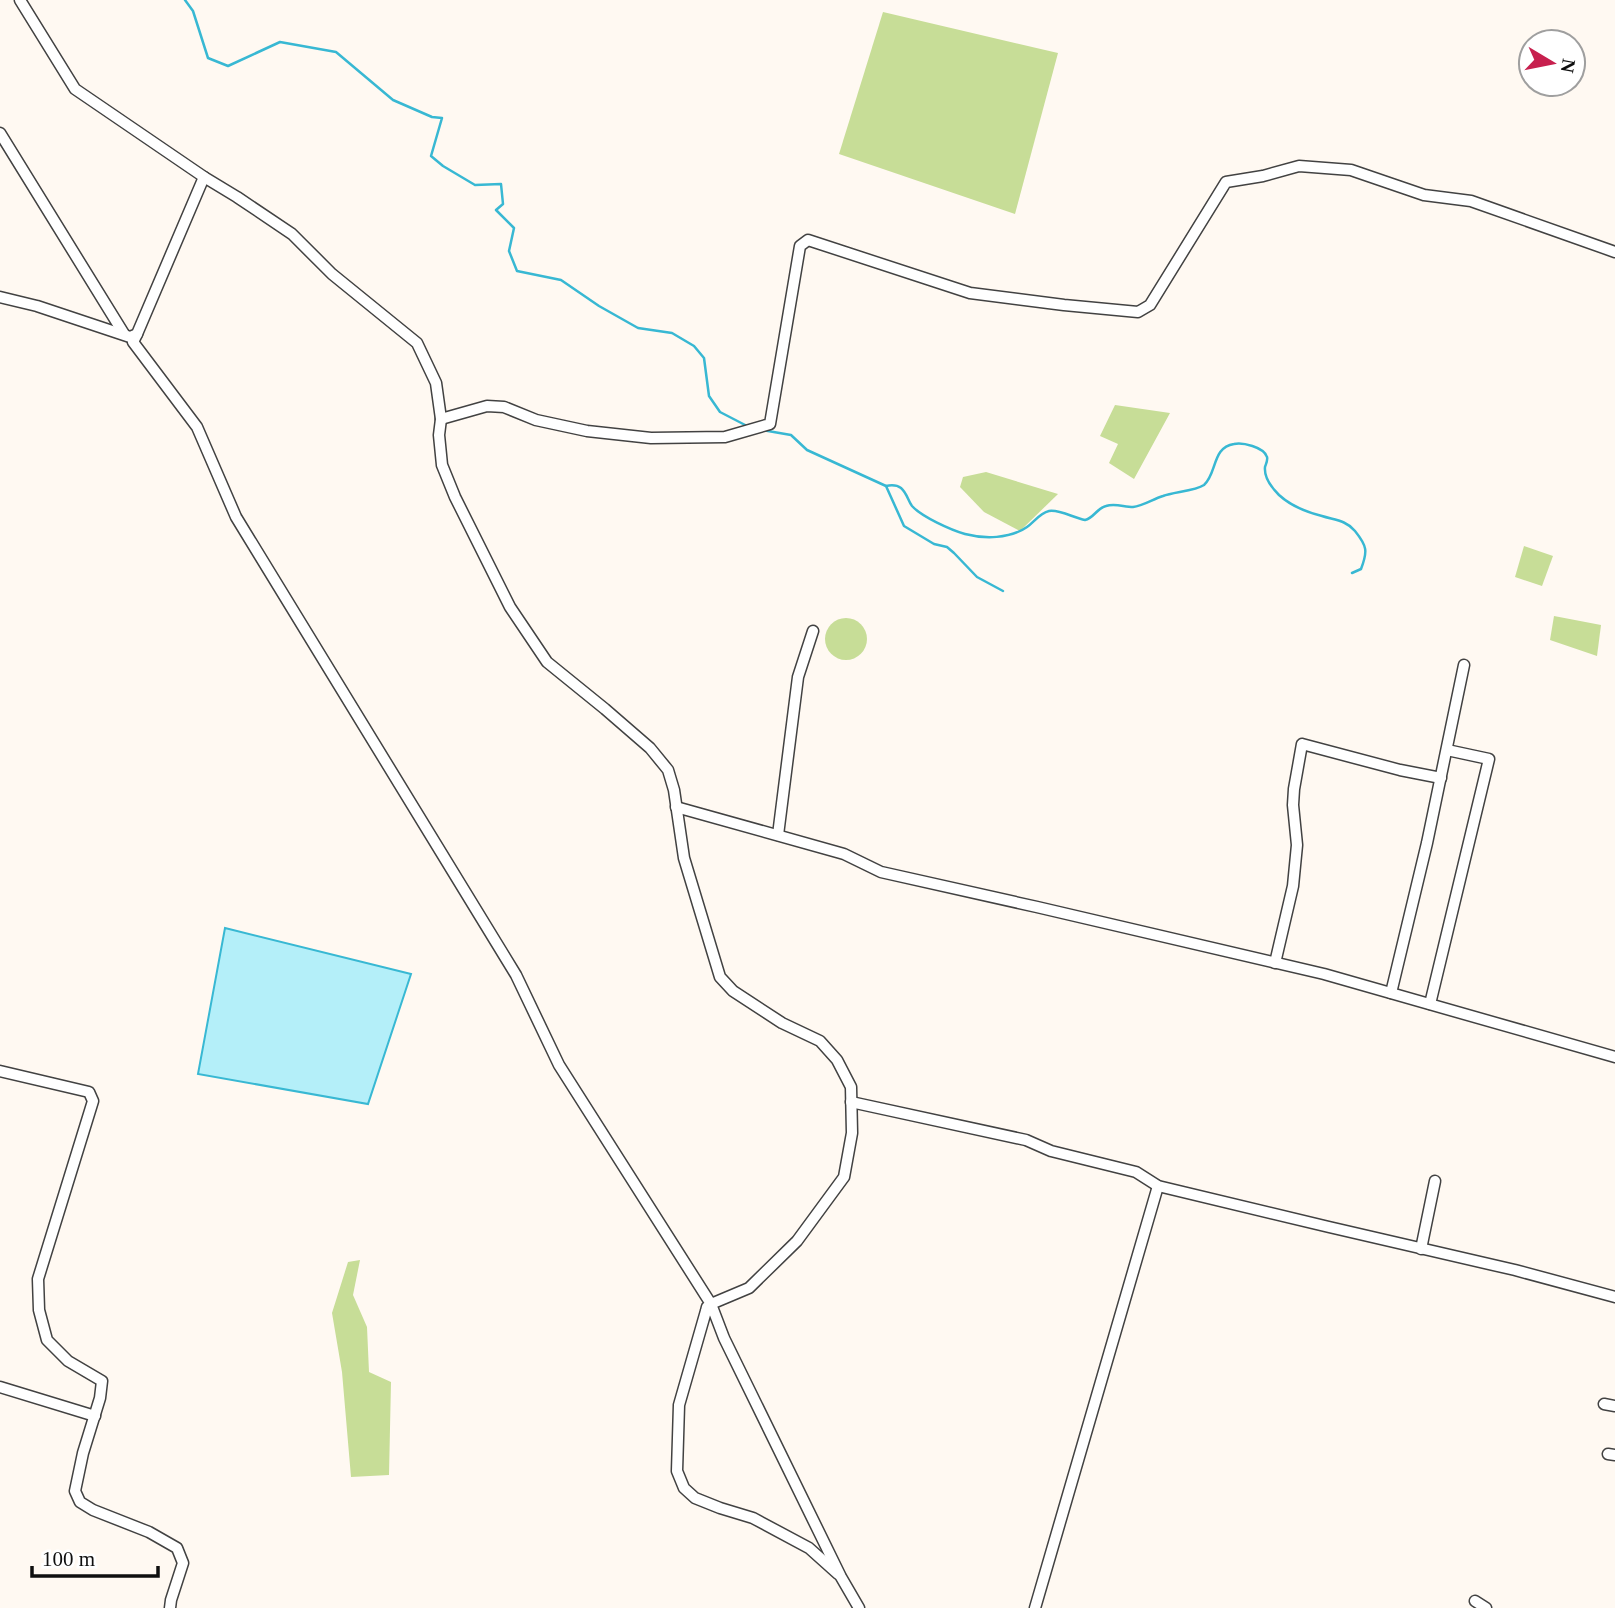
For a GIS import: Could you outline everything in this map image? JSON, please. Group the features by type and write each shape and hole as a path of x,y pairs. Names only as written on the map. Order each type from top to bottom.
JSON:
{"street":[{"path":"20,0 75,89 292,234 332,274 417,343 436,383 441,419 439,435 442,465 510,607 547,662 650,748 668,771 674,790 684,858 720,978 733,991 782,1023 820,1041 837,1060 851,1087 852,1102 852,1133 844,1177 797,1241 749,1289 707,1307 679,1405 677,1471 684,1488 695,1498 753,1518 800,1543 841,1577"},
{"path":"0,133 124,335"},
{"path":"441,419 486,406 504,407 536,420 587,431 651,438 725,437 770,424 800,246 808,240 970,293 1138,312 1150,305 1226,182 1299,166 1351,170 1424,195 1471,201 1615,251"},
{"path":"204,177 133,342 197,427 236,517 516,975 559,1065 711,1304 724,1338 841,1577 859,1608"},
{"path":"0,297 130,337 137,334"},
{"path":"778,835 798,677 813,631"},
{"path":"1391,993 1427,843 1464,665"},
{"path":"1275,963 1293,886 1297,845 1294,789 1302,744 1399,770 1441,778"},
{"path":"1430,1004 1489,759 1447,750"},
{"path":"676,807 844,854 881,872 1325,974 1615,1057"},
{"path":"0,1071 89,1092 93,1101 38,1279 39,1310 47,1340 68,1361 102,1381 100,1398 75,1490 80,1502 93,1510 149,1532 177,1548 183,1563 170,1608"},
{"path":"852,1102 1026,1140 1051,1151 1136,1172 1158,1186 1421,1249 1432,1249 1615,1297"},
{"path":"1421,1249 1435,1181"},
{"path":"1035,1608 1158,1186"},
{"path":"0,1387 95,1416"},
{"path":"1604,1404 1615,1406"},
{"path":"1475,1601 1486,1608"}],"green space":[{"path":"883,12 1058,53 1015,214 839,154"},
{"path":"1115,405 1170,413 1134,479 1109,463 1118,444 1100,436"},
{"path":"986,472 1058,494 1020,531 984,512 960,487 963,477"},
{"path":"1524,546 1553,556 1542,586 1515,577"},
{"path":"1554,616 1601,625 1597,656 1550,640"},
{"path":"846,618 861,624 867,639 861,654 846,660 831,654 825,639 831,624"},
{"path":"360,1260 353,1295 367,1327 369,1372 391,1382 389,1475 351,1477 342,1372 332,1313 348,1262"}],"water":[{"path":"225,928 411,974 368,1104 198,1074"}],"waterway":[{"path":"185,0 193,11 208,58 228,66 280,42 336,52 393,100 432,117 442,118 431,156 475,185 501,184 503,204 496,210 514,228 509,251 517,271 561,280 638,328 672,333 694,346 704,358 709,396 720,412 749,427"},
{"path":"762,430 791,435 807,450 886,486 904,526 934,544 947,547 977,577 1003,591"},
{"path":"886,486 901,488 912,506 929,519 972,536 997,537 1020,531 1049,511 1085,520 1106,506 1137,506 1200,487 1208,480 1222,450 1234,444 1247,445 1265,453 1267,478 1284,499 1305,510 1344,522 1355,531 1364,545 1365,558 1361,569 1352,573"}]}
